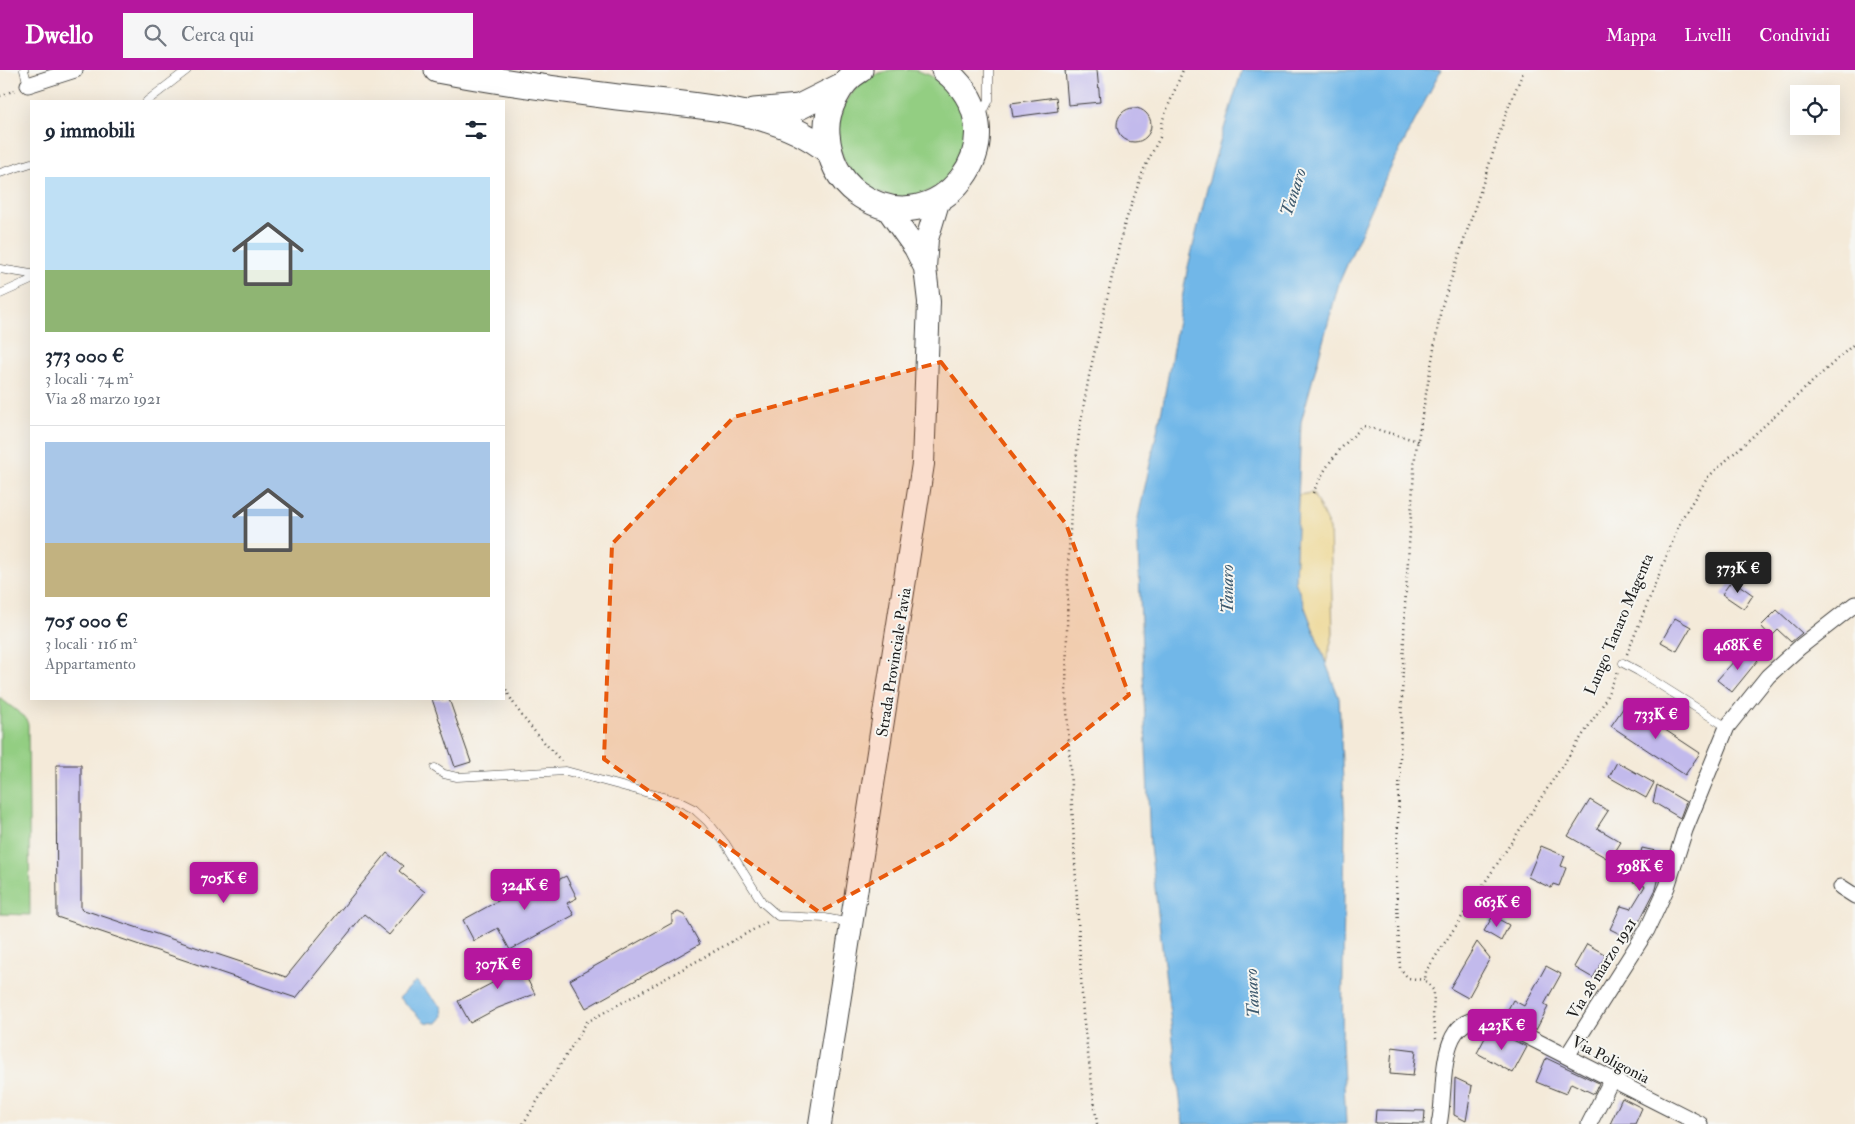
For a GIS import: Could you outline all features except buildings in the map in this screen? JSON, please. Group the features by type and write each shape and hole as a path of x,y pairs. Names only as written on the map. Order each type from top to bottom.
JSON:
{"main road":[{"path":"437,70 504,82 739,112 797,129 828,151"},
{"path":"851,78 831,105 826,128 828,151 836,170 849,187 866,200 886,207 913,207 939,199 957,185 970,166 977,144 977,122 970,100 958,81 944,70"},
{"path":"739,112 799,107 851,78"},
{"name":"Strada Provinciale Pavia","path":"820,1124 924,464 929,302 925,268 927,239 939,199"},
{"path":"886,207 915,248 925,268"}],"street":[{"path":"28,85 76,70"},
{"name":"Via 28 marzo 1921","path":"1567,1056 1651,922 1668,887 1685,830 1727,727 1768,676 1800,647 1855,604"},
{"path":"1841,887 1855,896"},
{"name":"Via Poligonia","path":"1447,1054 1455,1031 1468,1021 1484,1019 1505,1025 1700,1124"},
{"path":"1439,1124 1447,1054"},
{"path":"1590,1124 1612,1079"}],"lane":[{"path":"24,70 28,85"},
{"path":"148,100 187,70"},
{"path":"977,122 989,100 989,70"},
{"path":"0,173 30,163"},
{"path":"0,269 30,274"},
{"path":"0,294 30,280"},
{"path":"1623,663 1727,727"},
{"path":"566,766 584,775"},
{"path":"435,768 444,774 457,777 559,771 584,775 662,795 694,809 725,843 762,902 778,916 825,918 852,923"}],"path":[{"path":"1097,1124 1083,1015 1066,691 1068,571 1072,503 1079,432 1089,376 1123,229 1143,171 1160,137 1166,112 1183,70"},
{"path":"1447,1054 1437,1044 1433,1018 1434,991 1425,980 1408,978 1400,968 1396,882 1405,605 1418,441 1441,309 1508,108 1524,70"},
{"name":"Lungo Tanaro Magenta","path":"1425,980 1430,962 1602,706 1623,663 1682,518 1708,477 1855,343"},
{"path":"1313,493 1322,472 1343,444 1364,426 1418,441"},
{"path":"505,688 510,700 524,720 566,766"},
{"path":"523,1124 587,1022 759,926"}],"highlighted area":[{"path":"941,362 1066,524 1129,695 951,839 819,912 604,759 612,544 734,417"}],"green space":[{"path":"902,69 926,74 947,88 961,109 966,133 961,157 947,178 926,192 902,197 878,192 857,178 843,157 838,133 843,109 857,88 878,74"},
{"path":"0,698 25,717 28,724 30,915 0,914"}],"sand":[{"path":"1313,493 1330,529 1333,634 1326,663 1295,581 1298,495"}],"water":[{"name":"Tanaro","path":"1242,70 1441,70 1382,185 1339,283 1301,422 1295,581 1339,698 1345,824 1342,1043 1346,1124 1183,1124 1150,846 1137,523 1163,404 1187,271 1212,168"},
{"path":"416,981 442,1007 443,1016 437,1023 425,1022 399,998"}]}
